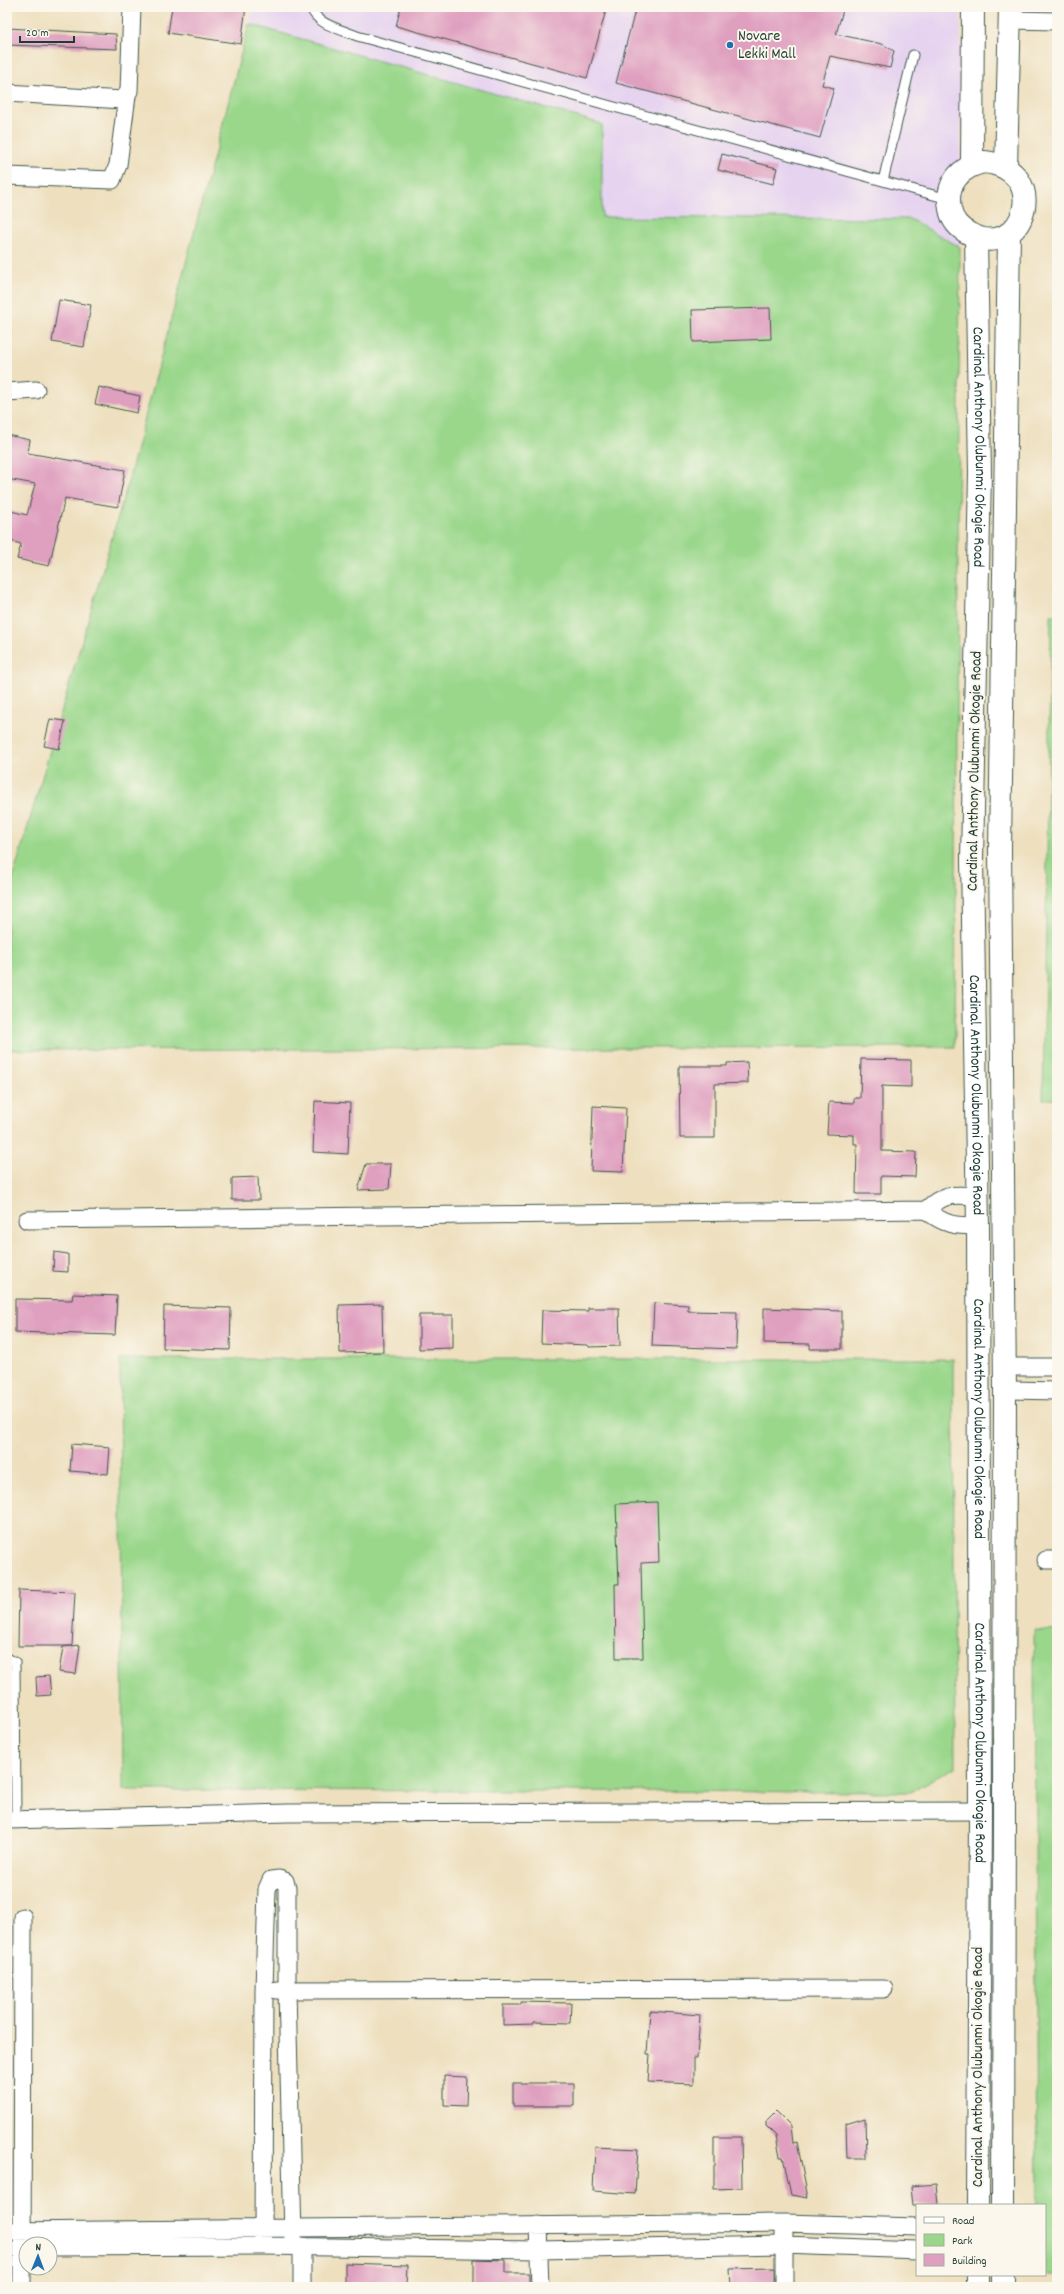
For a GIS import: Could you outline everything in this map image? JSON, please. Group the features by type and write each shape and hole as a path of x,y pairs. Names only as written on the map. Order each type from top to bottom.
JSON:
{"street":[{"path":"7,176 112,180 118,165 127,96 132,7"},
{"path":"972,164 973,7"},
{"path":"1006,168 1010,14 1057,21"},
{"path":"7,93 119,101 127,96"},
{"path":"984,162 998,164 1006,168 1018,178 1024,192 1025,208 1020,222 1009,234 998,240 976,237 961,229 951,216 948,199 951,185 959,173 972,164 984,162"},
{"name":"Cardinal Anthony Olubunmi Okogie Road","path":"1003,2204 1005,1367 1000,849 1009,234"},
{"name":"Cardinal Anthony Olubunmi Okogie Road","path":"976,237 980,473 972,859 978,1226 980,1811 978,2204"},
{"path":"7,392 36,390"},
{"path":"926,1210 938,1199 953,1196 977,1196"},
{"path":"27,1220 386,1218 926,1210 938,1220 956,1226 978,1226"},
{"path":"1005,1367 1057,1367"},
{"path":"1005,1390 1057,1391"},
{"path":"11,1820 296,1813 980,1811"},
{"path":"263,2246 266,1889 271,1880 279,1879 285,1881 287,1888 287,1990 293,2228 302,2287"},
{"path":"22,2287 16,2241 23,1917"},
{"path":"264,1990 884,1988"},
{"path":"978,2099 1003,2098"},
{"path":"16,2241 293,2228 785,2223 916,2227"},
{"path":"784,2287 785,2223"},
{"path":"538,2225 540,2287"},
{"path":"58,2247 263,2246 539,2250 784,2245 916,2250"},
{"path":"978,2276 978,2287"},
{"path":"1003,2276 1003,2287"}],"lane":[{"path":"311,7 313,13 319,21 357,36 948,199"},
{"path":"883,181 913,55"},
{"path":"7,1658 15,1662 11,1820"}],"shaded area":[{"name":"Novare Lekki Mall","path":"254,7 961,7 960,247 910,219 602,217 602,124 249,24"}],"green space":[{"path":"249,24 602,124 602,217 910,219 960,247 955,1047 7,1050 7,898 127,486"},
{"path":"1051,615 1057,615 1057,1099 1043,1099"},
{"path":"120,1359 953,1359 955,1767 910,1792 123,1790"},
{"path":"1034,1630 1057,1631 1057,2275 1046,2275 1046,2204 1037,2204"}],"building":[{"path":"172,7 246,7 241,44 168,33"},
{"path":"401,7 607,7 587,78 396,26"},
{"name":"Novare Lekki Mall","path":"636,7 844,7 836,34 882,44 894,51 890,68 830,56 822,85 834,88 820,138 616,83"},
{"path":"7,28 116,34 117,49 7,45"},
{"path":"722,154 777,168 773,184 718,170"},
{"path":"59,300 91,305 84,347 52,342"},
{"path":"770,308 771,339 693,342 692,310"},
{"path":"99,387 140,396 137,413 95,404"},
{"path":"7,435 30,440 28,453 125,470 118,507 65,498 49,566 17,559 21,544 7,540 7,510 27,515 35,484 7,479"},
{"path":"50,719 65,721 59,749 44,746"},
{"path":"861,1059 911,1060 911,1087 882,1086 882,1151 916,1152 915,1177 881,1176 881,1194 856,1194 857,1144 854,1144 854,1135 827,1134 829,1102 854,1103 854,1098 860,1098"},
{"path":"747,1062 748,1083 715,1084 715,1138 680,1138 679,1066 727,1066 727,1063"},
{"path":"315,1101 350,1103 348,1154 313,1152"},
{"path":"593,1106 626,1108 623,1172 591,1171"},
{"path":"366,1164 391,1164 389,1189 358,1190"},
{"path":"258,1177 259,1200 232,1200 232,1178"},
{"path":"54,1252 68,1254 68,1272 53,1271"},
{"path":"73,1294 117,1296 115,1335 15,1332 15,1299 72,1300"},
{"path":"654,1303 688,1305 688,1311 737,1312 736,1349 652,1346"},
{"path":"382,1304 383,1352 340,1353 339,1305"},
{"path":"164,1306 231,1308 230,1350 163,1348"},
{"path":"588,1308 619,1308 620,1346 589,1347 588,1345 541,1343 542,1310 588,1311"},
{"path":"764,1308 842,1311 842,1349 810,1349 810,1344 764,1343"},
{"path":"419,1315 453,1315 453,1348 419,1349"},
{"path":"72,1444 110,1447 108,1474 70,1471"},
{"path":"657,1502 659,1562 641,1563 643,1658 616,1658 615,1584 619,1584 616,1504"},
{"path":"19,1590 75,1592 72,1646 18,1646"},
{"path":"80,1645 76,1674 59,1672 63,1647"},
{"path":"49,1676 51,1695 37,1696 36,1677"},
{"path":"521,2002 571,2003 570,2023 534,2022 534,2024 503,2025 503,2005 521,2005"},
{"path":"650,2011 700,2015 697,2058 694,2058 694,2084 648,2082 650,2054 647,2054"},
{"path":"444,2076 467,2077 466,2106 444,2105"},
{"path":"513,2083 574,2083 574,2106 513,2106"},
{"path":"776,2111 791,2126 793,2143 797,2142 808,2198 791,2195 783,2157 780,2157 776,2136 766,2126 766,2121"},
{"path":"865,2118 866,2158 847,2158 846,2124"},
{"path":"714,2137 741,2137 742,2188 714,2189"},
{"path":"595,2147 638,2149 635,2194 593,2191"},
{"path":"936,2184 938,2204 913,2205 911,2186"},
{"path":"474,2259 506,2260 506,2273 529,2273 529,2287 474,2287"},
{"path":"345,2263 407,2265 406,2287 345,2287"},
{"path":"774,2268 774,2287 731,2287 730,2269"}],"place":[{"name":"Novare Lekki Mall","path":"730,45"}]}
